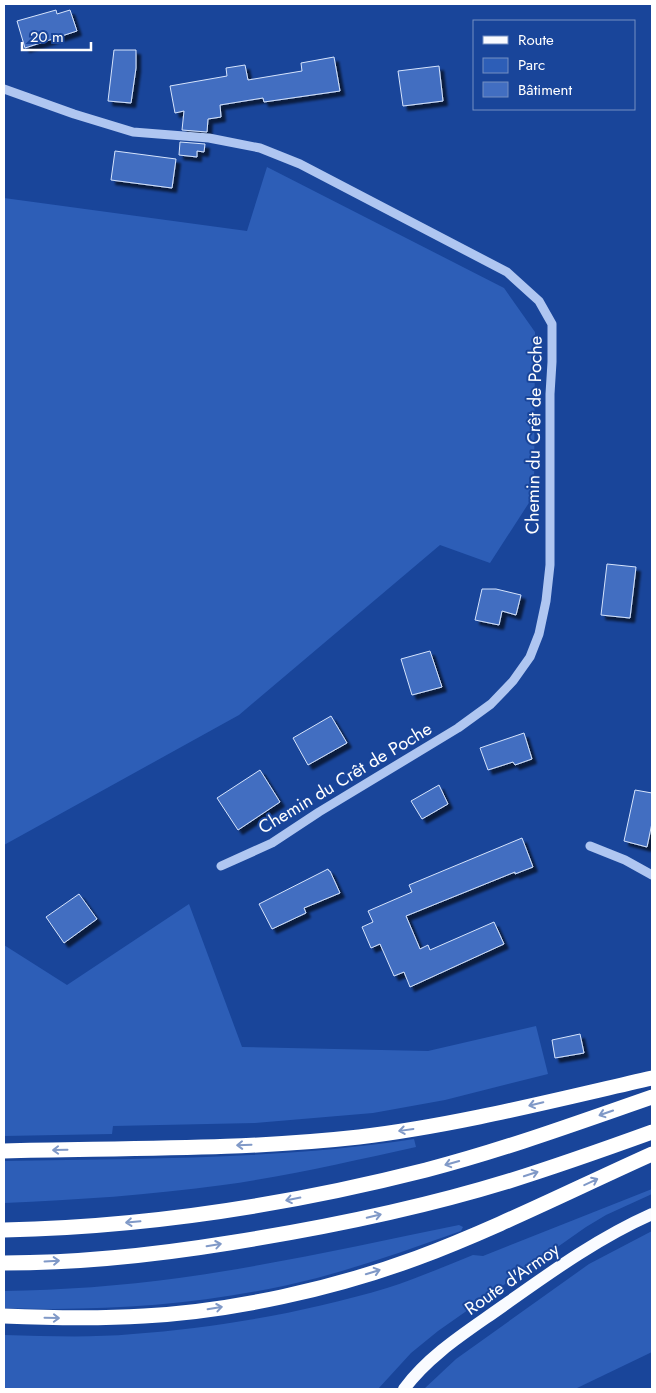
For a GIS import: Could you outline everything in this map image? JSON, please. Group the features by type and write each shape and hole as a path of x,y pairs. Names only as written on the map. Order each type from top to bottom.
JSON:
{"highway":[{"path":"4,1151 267,1144 360,1136 422,1128 652,1078"},
{"path":"4,1230 63,1228 168,1218 255,1206 340,1190 426,1170 493,1151 652,1097"},
{"path":"4,1263 100,1259 279,1236 365,1218 508,1181 652,1132"},
{"path":"4,1316 71,1318 178,1313 235,1305 332,1284 415,1259 468,1238 652,1154"}],"main road":[{"name":"Route d'Armoy","path":"404,1389 432,1359 502,1307 597,1241 652,1214"}],"street":[{"name":"Chemin du Crêt de Poche","path":"4,89 74,114 133,132 209,138 260,148 300,164 506,272 539,301 552,324 550,565 546,601 530,657 513,681 491,704 458,728 319,812 272,843 221,866"},
{"path":"590,846 625,860 652,875"}],"green space":[{"path":"267,167 504,288 535,332 534,495 490,563 440,545 239,715 4,845 4,198 247,231"},
{"path":"189,904 242,1047 428,1051 536,1026 548,1074 445,1100 373,1113 255,1123 113,1126 112,1134 4,1136 4,945 67,985"},
{"path":"414,1139 416,1147 320,1168 196,1189 86,1199 4,1203 4,1161 210,1157 312,1151"},
{"path":"652,1189 652,1194 606,1215 586,1227 438,1331 411,1353 378,1389 4,1389 4,1335 117,1335 197,1328 294,1312 357,1297 420,1277 473,1255 483,1256"},
{"path":"459,1225 463,1227 461,1231 371,1262 279,1287 201,1300 162,1304 83,1309 4,1308 4,1291 91,1287 214,1273 284,1261"},
{"path":"652,1231 652,1352 575,1389 424,1389 456,1359 589,1264"}],"building":[{"path":"56,10 57,14 70,10 77,31 25,48 17,21"},
{"path":"114,50 136,50 136,68 131,103 108,101"},
{"path":"334,57 340,91 264,102 263,98 220,105 221,117 208,119 207,132 182,130 184,111 175,113 170,86 227,76 226,68 245,65 248,80 302,71 301,63"},
{"path":"439,66 443,101 403,106 398,71"},
{"path":"180,142 205,144 204,152 197,151 197,157 179,155"},
{"path":"115,151 176,159 172,188 111,180"},
{"path":"607,564 636,567 630,618 601,615"},
{"path":"482,589 496,589 521,595 516,615 502,611 499,625 475,620"},
{"path":"430,651 442,687 412,695 401,659"},
{"path":"331,716 347,743 308,765 293,738"},
{"path":"524,733 532,759 515,765 513,762 488,770 480,748"},
{"path":"260,770 280,802 238,830 217,798"},
{"path":"439,785 448,804 422,819 411,801"},
{"path":"635,790 652,793 652,823 647,847 624,841"},
{"path":"522,838 533,867 515,874 515,872 406,916 420,949 428,945 430,950 494,922 504,944 410,987 404,972 394,976 380,944 371,948 362,927 373,922 368,911 412,892 409,885"},
{"path":"328,869 340,893 304,908 306,913 272,929 259,904"},
{"path":"79,894 97,919 64,943 46,917"},
{"path":"580,1034 584,1053 555,1058 552,1040"}]}
